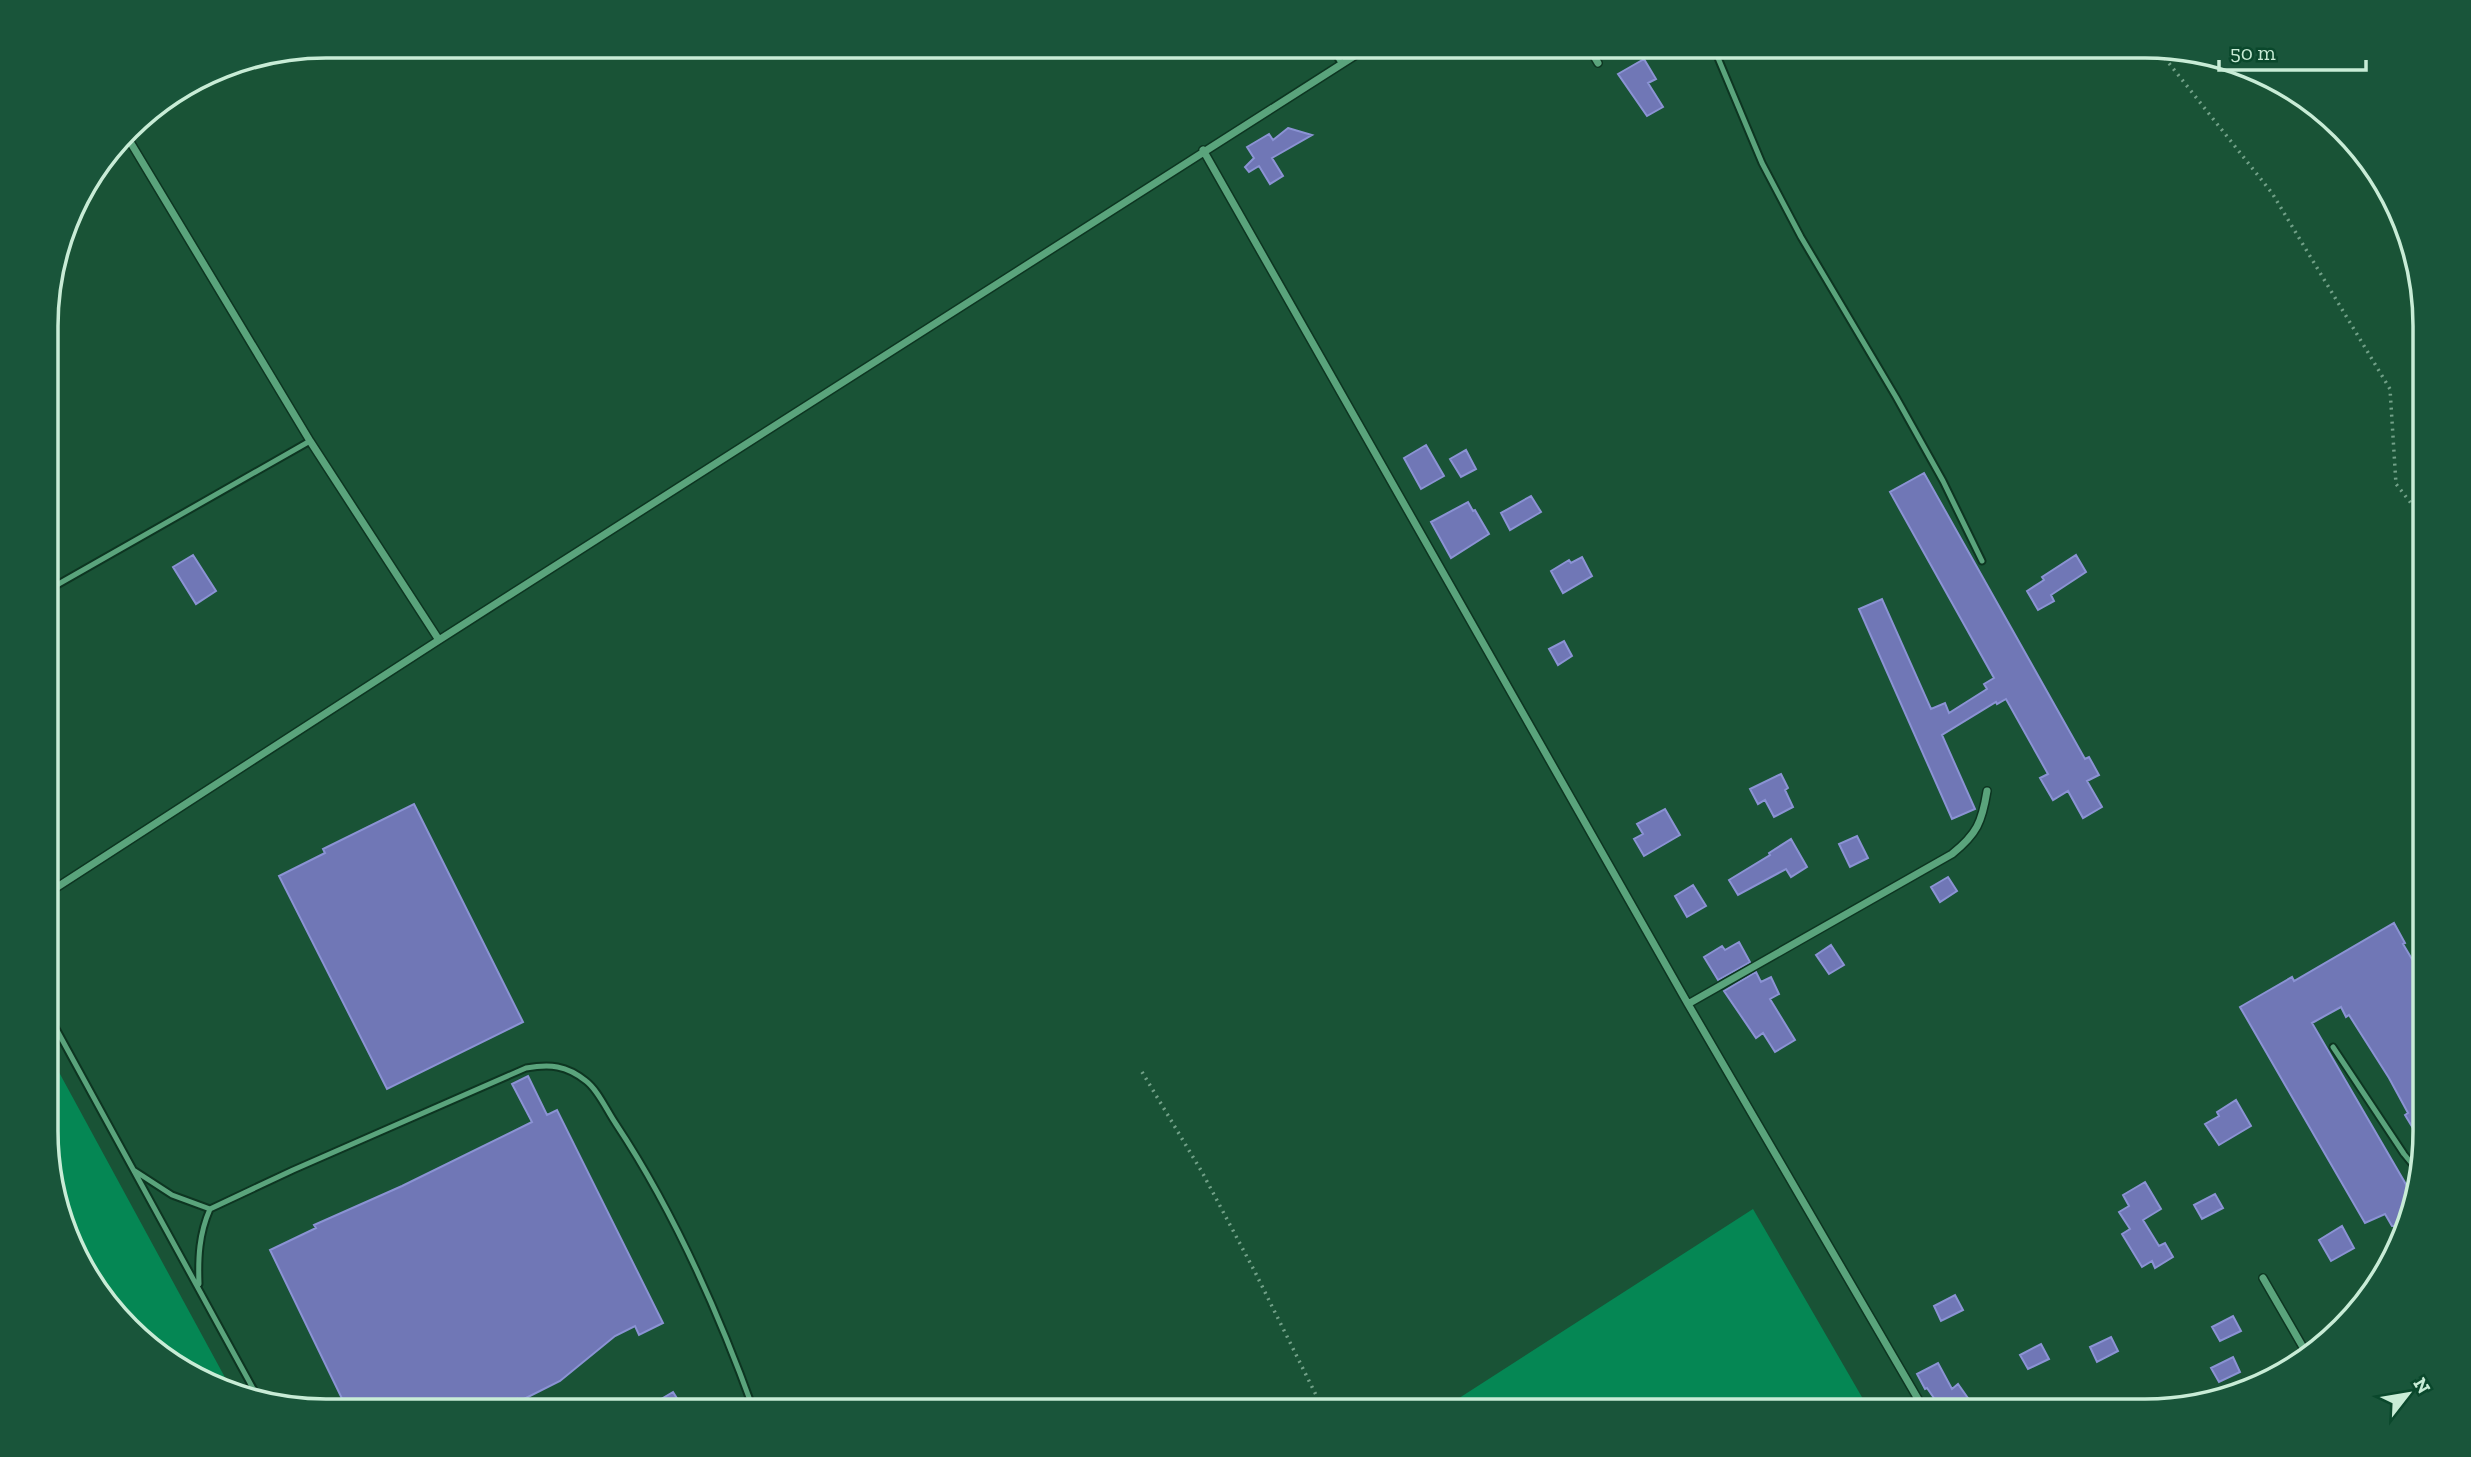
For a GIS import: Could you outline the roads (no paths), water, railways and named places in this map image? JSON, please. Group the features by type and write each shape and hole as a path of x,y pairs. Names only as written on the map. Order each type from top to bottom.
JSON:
{"street":[{"path":"58,887 1350,58"},
{"path":"1595,58 1598,63"},
{"path":"130,142 310,441 439,640"},
{"path":"1203,150 1688,1004 1918,1399"},
{"path":"1688,1004 1952,854 1978,829 1984,813 1987,791"},
{"path":"2263,1278 2303,1348"}],"lane":[{"path":"1338,58 1341,63"},
{"path":"1718,58 1762,163 1801,237 1892,388 1982,561"},
{"path":"58,584 310,441"},
{"path":"58,1032 253,1389"},
{"path":"2333,1047 2411,1163"},
{"path":"199,1288 200,1243 203,1224 210,1209 526,1068 550,1064 569,1070 588,1082 629,1144 692,1256 749,1399"},
{"path":"135,1171 172,1195 210,1209"}]}
